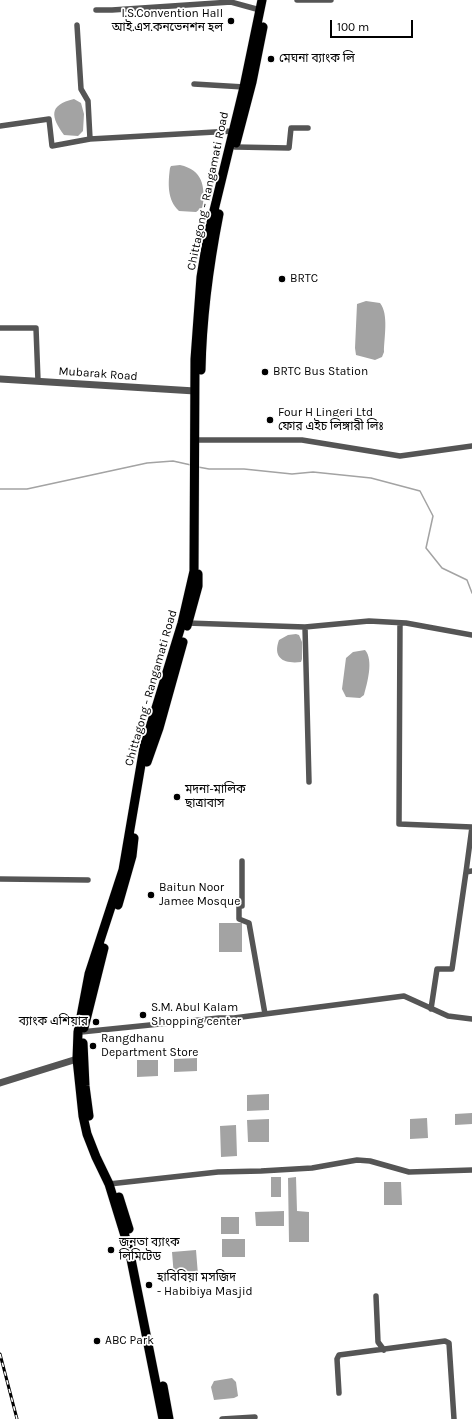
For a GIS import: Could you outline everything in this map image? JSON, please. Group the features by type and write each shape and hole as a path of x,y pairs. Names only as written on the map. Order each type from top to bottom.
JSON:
{"highway":[{"name":"Chittagong - Rangamati Road","path":"163,1419 129,1249 112,1184 87,1134 80,1098 77,1059 82,1001 89,974 123,870 144,746 185,623 194,571 196,324 201,277 208,235 244,87 262,0"},
{"name":"Chittagong - Rangamati Road","path":"196,440 201,352 208,279 221,205 252,82 268,0"},
{"name":"Chittagong - Rangamati Road","path":"80,1032 85,1086 91,1124 135,1246 169,1419"}],"street":[{"path":"298,0 331,0"},
{"path":"96,10 231,2 260,10"},
{"path":"77,25 81,89 88,101 90,139"},
{"path":"194,84 244,87"},
{"path":"0,126 49,119 52,146 90,139 233,131"},
{"path":"235,147 289,148 291,128 308,128"},
{"path":"0,328 36,328 38,381"},
{"name":"Mubarak Road","path":"0,379 195,391"},
{"path":"196,440 302,440 400,456 472,446"},
{"path":"185,623 304,627 369,621 400,623 472,635"},
{"path":"400,623 399,824 472,827 469,872 452,969 437,969 431,1008"},
{"path":"304,627 309,782"},
{"path":"242,862 242,906 239,906 239,919 249,923 264,1014"},
{"path":"0,879 88,880"},
{"path":"80,1032 264,1014 404,996 448,1016 472,1019"},
{"path":"0,1083 77,1059"},
{"path":"112,1184 218,1172 312,1168 356,1160 370,1161 409,1172 472,1170"},
{"path":"376,1296 378,1342 384,1350"},
{"path":"339,1393 337,1356 445,1341 449,1343 454,1419"},
{"path":"222,1419 255,1417"}],"shaded area":[{"path":"74,99 81,103 84,114 83,131 78,136 64,135 56,123 54,112 60,105"},
{"path":"180,165 188,167 194,171 201,180 203,186 203,207 196,212 179,211 175,207 170,197 170,168 171,166"},
{"path":"366,301 380,303 384,313 384,352 382,357 375,360 356,355 357,304"},
{"path":"288,635 299,635 302,642 301,662 290,662 281,659 277,652 279,640"},
{"path":"365,650 368,654 369,666 368,679 364,695 360,698 346,697 342,689 346,658 353,652"},
{"path":"219,923 242,923 242,952 219,952"},
{"path":"197,1058 197,1071 174,1072 174,1059"},
{"path":"137,1060 158,1060 158,1076 137,1077"},
{"path":"269,1094 269,1110 247,1111 247,1095"},
{"path":"472,1113 472,1124 455,1125 455,1114"},
{"path":"427,1118 428,1138 410,1139 410,1119"},
{"path":"269,1119 269,1142 248,1142 247,1120"},
{"path":"236,1125 237,1156 221,1157 220,1126"},
{"path":"271,1177 281,1177 281,1197 271,1197"},
{"path":"296,1177 297,1211 309,1212 309,1242 289,1242 288,1178"},
{"path":"384,1182 401,1182 402,1205 384,1205"},
{"path":"284,1211 284,1226 256,1226 255,1212"},
{"path":"221,1217 239,1217 239,1234 221,1234"},
{"path":"222,1239 245,1239 245,1257 222,1257"},
{"path":"196,1250 198,1275 174,1277 172,1252"},
{"path":"232,1378 236,1382 238,1396 234,1398 214,1400 211,1387 214,1381"}],"waterway":[{"path":"0,489 27,489 147,463 173,461 191,465"},
{"path":"198,467 209,469 244,469 292,474 313,472 371,478 420,491 433,516 426,548 442,568 467,580 472,593"}],"railway":[{"path":"0,1354 17,1419"}],"place":[{"name":"I.S.Convention Hall আই.এস.কনভেনশন হল","path":"231,21"},
{"name":"মেঘনা ব্যাংক লি","path":"271,59"},
{"name":"BRTC","path":"282,279"},
{"name":"BRTC Bus Station","path":"265,372"},
{"name":"Four H Lingeri Ltd ফোর এইচ লিঙ্গারী লিঃ","path":"270,420"},
{"name":"মদনা-মালিক ছাত্রাবাস","path":"177,797"},
{"name":"Baitun Noor Jamee Mosque","path":"151,895"},
{"name":"S.M. Abul Kalam Shopping center","path":"143,1015"},
{"name":"ব্যাংক এশিয়ার","path":"96,1022"},
{"name":"Rangdhanu Department Store","path":"93,1046"},
{"name":"জনতা ব্যাংক লিমিটেড","path":"111,1250"},
{"name":"হাবিবিয়া মসজিদ - Habibiya Masjid","path":"149,1285"},
{"name":"ABC Park","path":"97,1341"}]}
